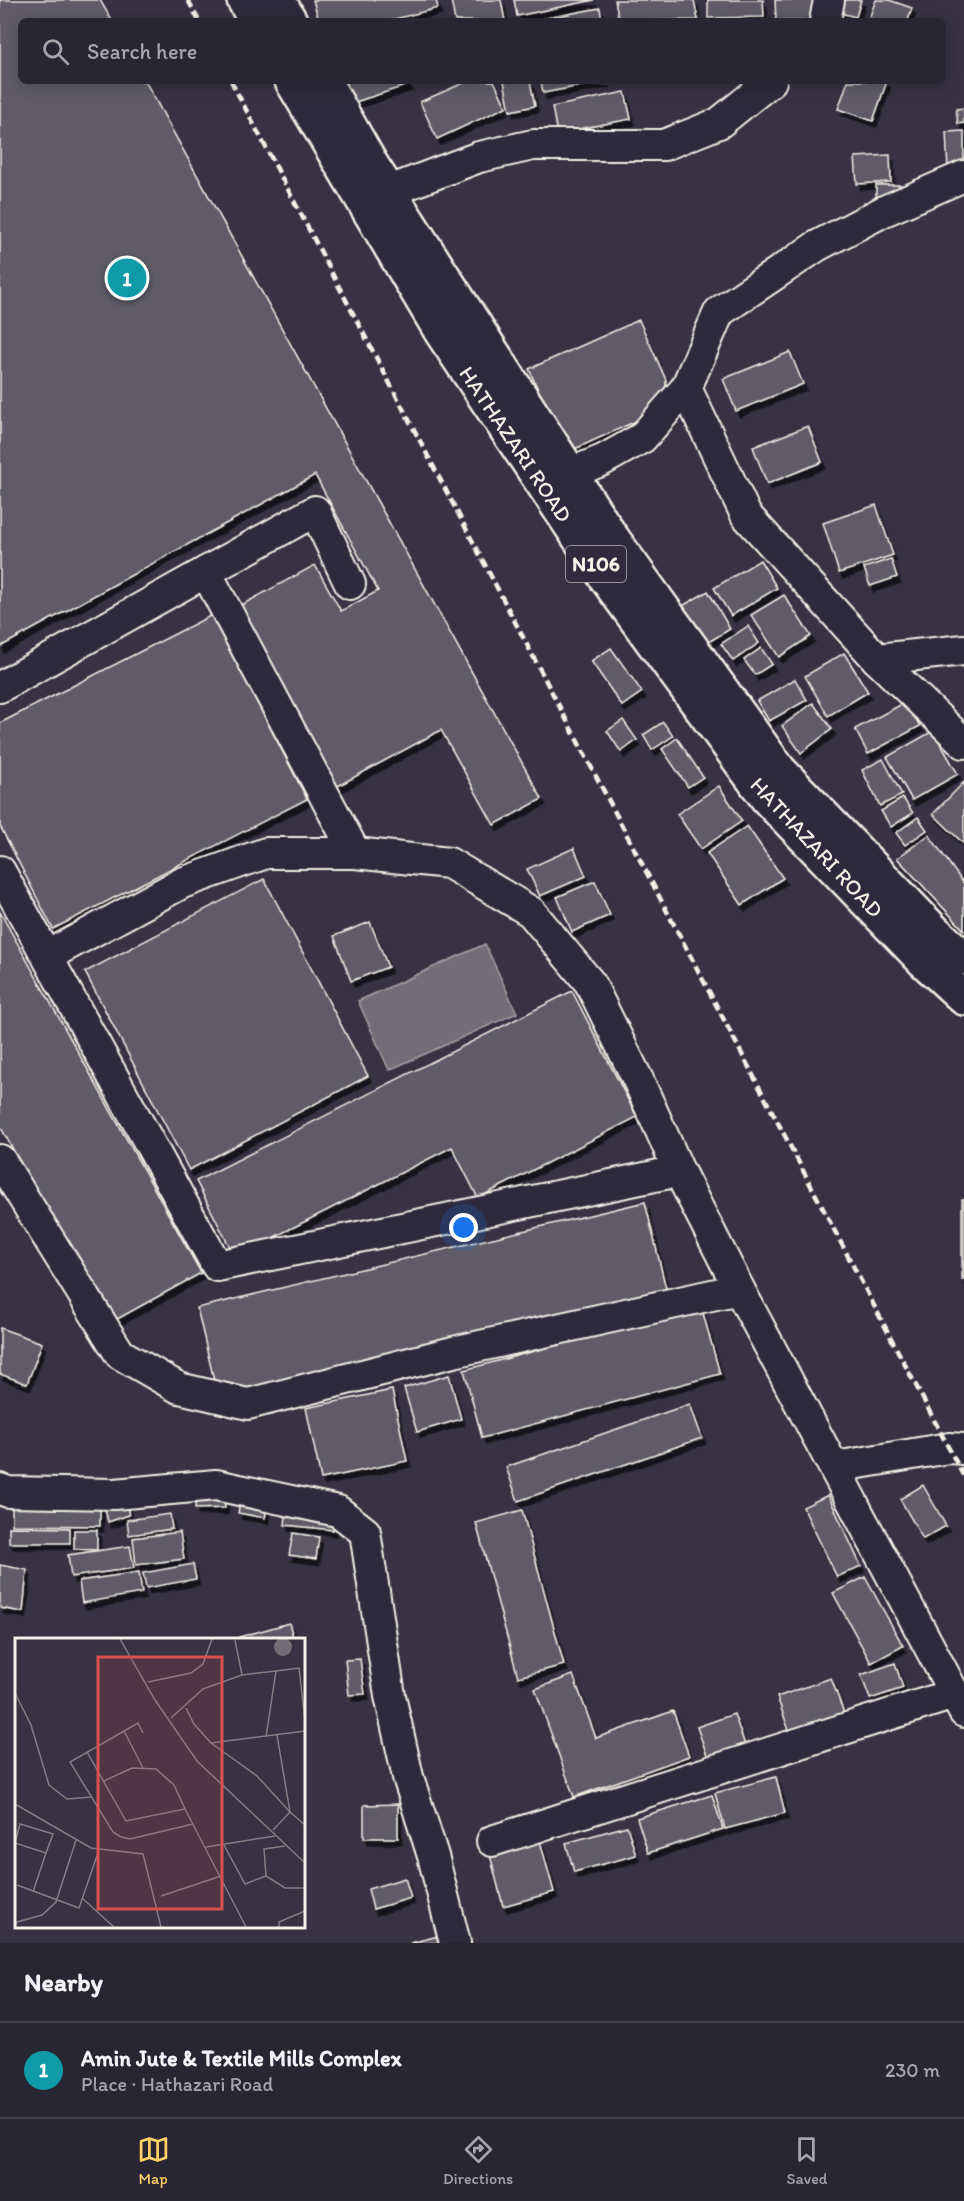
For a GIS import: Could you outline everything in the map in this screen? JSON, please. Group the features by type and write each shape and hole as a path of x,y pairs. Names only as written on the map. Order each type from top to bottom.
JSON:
{"highway":[{"path":"244,0 254,18"},
{"path":"278,0 288,18"},
{"name":"HATHAZARI ROAD","path":"294,84 442,333 620,597 768,798 925,962 964,998"},
{"name":"HATHAZARI ROAD","path":"326,84 389,193 610,535 778,770 933,930 964,958"}],"street":[{"path":"826,18 829,0"},
{"path":"389,193 479,157 533,145 664,145 719,123 767,84"},
{"path":"571,473 603,460 642,438 686,388 719,312 817,246 884,212 964,176"},
{"path":"686,388 746,515 877,659 964,743"},
{"path":"0,687 315,511 350,584"},
{"path":"206,572 355,853"},
{"path":"877,659 964,650"},
{"path":"46,956 182,883 266,853 355,853 449,863 531,912 590,983 639,1082 679,1171 739,1289 959,1703 492,1841"},
{"path":"0,872 217,1266 679,1171"},
{"path":"0,1160 120,1354 179,1388 248,1404 453,1352 739,1289"},
{"path":"835,1467 949,1448 964,1449"},
{"path":"3,1499 114,1494 216,1485 338,1511 365,1532 390,1696 408,1777 433,1856 455,1943"}],"shaded area":[{"path":"485,944 517,1013 389,1070 358,1001"}],"building":[{"path":"0,0 100,0 110,18 18,18 18,84 147,84 542,799 494,825 441,730 336,787 236,608 315,565 341,611 378,591 315,475 0,647"},
{"path":"313,0 436,0 438,8 399,18 318,18"},
{"path":"451,0 501,0 504,18 454,18"},
{"path":"514,0 594,0 517,16"},
{"path":"615,0 694,0 698,18 618,18"},
{"path":"708,0 763,0 764,17 708,18"},
{"path":"775,0 826,0 820,18 776,18"},
{"path":"836,0 861,0 856,17 833,11"},
{"path":"876,0 889,0 912,8 909,18 869,18"},
{"path":"600,8 602,18 547,18"},
{"path":"342,84 408,84 408,85 349,104"},
{"path":"461,84 495,84 506,107 437,139 420,102"},
{"path":"505,84 531,84 535,106 510,111"},
{"path":"542,84 591,84 543,93"},
{"path":"847,84 886,84 873,121 838,109"},
{"path":"625,92 631,119 557,133 552,107"},
{"path":"964,108 964,123 958,124 956,109"},
{"path":"964,131 964,170 948,171 946,132"},
{"path":"890,155 891,182 857,184 855,157"},
{"path":"876,185 902,185 902,197 876,197"},
{"path":"639,320 666,380 665,408 566,453 529,369"},
{"path":"790,352 803,384 736,411 723,379"},
{"path":"808,426 822,462 767,484 753,447"},
{"path":"876,505 893,555 839,573 823,523"},
{"path":"891,559 897,577 870,586 864,568"},
{"path":"760,560 777,588 731,616 714,588"},
{"path":"708,591 730,629 702,646 679,608"},
{"path":"784,595 811,636 779,657 751,615"},
{"path":"212,615 307,799 53,929 0,826 0,723"},
{"path":"748,626 759,643 733,661 721,644"},
{"path":"611,648 642,692 622,706 591,661"},
{"path":"761,648 772,664 755,675 744,660"},
{"path":"844,653 868,692 828,716 805,676"},
{"path":"795,679 807,700 769,721 757,701"},
{"path":"906,702 920,726 868,754 855,729"},
{"path":"813,703 832,729 801,753 782,726"},
{"path":"623,720 637,740 621,752 607,731"},
{"path":"663,722 673,736 652,750 643,735"},
{"path":"933,731 958,774 912,800 887,757"},
{"path":"677,738 703,777 688,787 662,749"},
{"path":"883,759 902,795 880,806 862,770"},
{"path":"964,782 964,844 933,814"},
{"path":"719,786 742,821 701,849 677,814"},
{"path":"903,798 913,813 891,827 881,811"},
{"path":"918,817 927,830 905,845 896,833"},
{"path":"747,826 783,878 742,905 707,853"},
{"path":"929,835 964,884 964,930 897,858"},
{"path":"574,848 586,876 540,896 527,869"},
{"path":"264,879 368,1076 189,1170 85,972"},
{"path":"595,881 610,915 572,932 557,897"},
{"path":"0,912 201,1273 110,1323 0,1126"},
{"path":"370,922 388,967 351,981 334,936"},
{"path":"572,991 637,1117 478,1198 452,1147 235,1257 196,1181"},
{"path":"962,1199 964,1199 964,1280 962,1280"},
{"path":"645,1202 670,1305 221,1410 197,1308"},
{"path":"701,1306 720,1374 482,1438 464,1370"},
{"path":"0,1328 42,1343 27,1384 0,1374"},
{"path":"449,1375 461,1419 417,1432 404,1388"},
{"path":"392,1390 407,1461 321,1479 306,1408"},
{"path":"690,1404 702,1438 518,1501 506,1467"},
{"path":"923,1485 946,1526 923,1539 900,1499"},
{"path":"224,1487 225,1508 195,1509 196,1490"},
{"path":"242,1491 269,1496 265,1518 238,1513"},
{"path":"12,1494 100,1495 100,1526 12,1525"},
{"path":"828,1495 861,1566 837,1577 803,1507"},
{"path":"126,1502 129,1515 108,1522 105,1509"},
{"path":"287,1506 335,1511 333,1530 285,1525"},
{"path":"522,1510 564,1665 518,1677 476,1523"},
{"path":"170,1514 172,1529 129,1535 127,1520"},
{"path":"9,1527 70,1528 70,1543 9,1543"},
{"path":"74,1530 97,1530 97,1550 74,1549"},
{"path":"180,1532 184,1559 136,1565 133,1538"},
{"path":"293,1533 319,1537 316,1559 289,1555"},
{"path":"130,1546 134,1568 71,1577 68,1555"},
{"path":"193,1564 196,1579 146,1588 143,1573"},
{"path":"0,1565 27,1570 23,1612 0,1608"},
{"path":"139,1572 142,1593 82,1603 79,1581"},
{"path":"865,1577 903,1646 871,1663 833,1593"},
{"path":"289,1623 293,1638 239,1638"},
{"path":"360,1659 365,1694 349,1695 345,1660"},
{"path":"895,1663 903,1688 870,1699 861,1675"},
{"path":"573,1675 596,1738 673,1711 689,1756 574,1797 535,1689"},
{"path":"831,1678 844,1713 790,1733 777,1697"},
{"path":"734,1714 745,1745 708,1758 697,1727"},
{"path":"776,1777 785,1813 725,1829 715,1793"},
{"path":"712,1795 723,1829 648,1853 637,1818"},
{"path":"398,1804 398,1838 364,1838 364,1805"},
{"path":"627,1826 636,1855 574,1872 566,1843"},
{"path":"540,1841 554,1892 503,1906 490,1855"},
{"path":"405,1878 411,1898 373,1909 368,1889"},
{"path":"447,1934 449,1943 410,1943"}],"railway":[{"path":"188,0 197,18"},
{"path":"233,84 964,1477"}],"place":[{"name":"Amin Jute & Textile Mills Complex","path":"127,278"}]}
